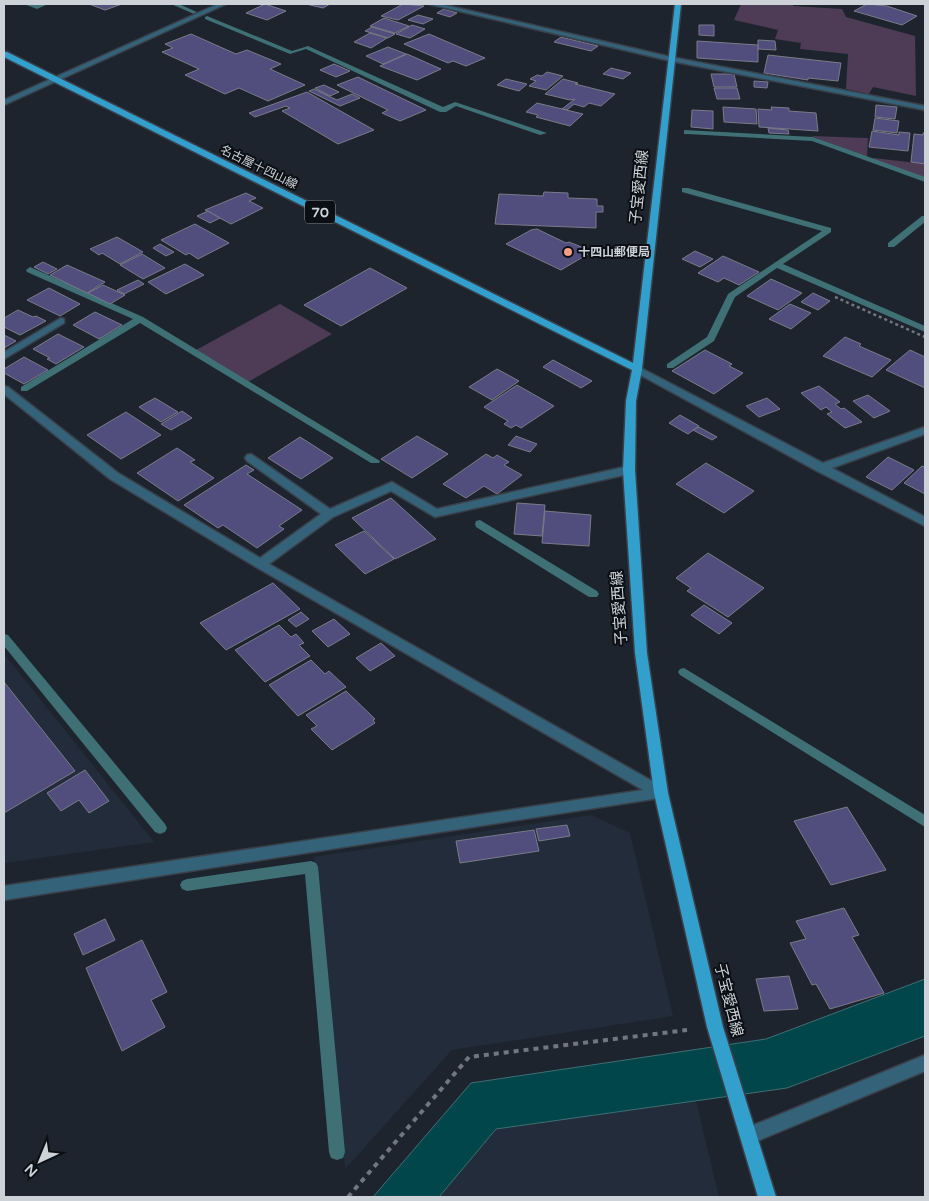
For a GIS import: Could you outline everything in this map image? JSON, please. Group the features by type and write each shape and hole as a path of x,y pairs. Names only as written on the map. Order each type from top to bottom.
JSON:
{"main road":[{"name":"子宝愛西線","path":"678,4 637,369 631,402 629,470 641,653 661,793 715,1026 750,1135 767,1197"},
{"name":"名古屋十四山線","path":"4,54 637,369"}],"street":[{"path":"4,102 223,4"},
{"path":"432,4 671,59 925,108"},
{"path":"4,356 61,321"},
{"path":"637,369 925,522"},
{"path":"4,389 114,476 260,564 661,793"},
{"path":"821,468 925,430"},
{"path":"251,458 329,514"},
{"path":"260,564 329,514 392,486 436,513 629,470"},
{"path":"4,893 661,793"},
{"path":"750,1135 925,1063"}],"path":[{"path":"835,297 925,337"},
{"path":"348,1197 469,1056 715,1026"}],"shaded area":[{"path":"741,4 793,4 793,6 842,9 846,17 915,36 916,96 873,87 869,94 846,89 848,54 800,49 801,43 775,39 778,30 734,20"},
{"path":"811,136 868,138 867,157 866,157"},
{"path":"872,159 925,164 925,178"},
{"path":"280,304 332,334 248,382 196,350"},
{"path":"4,654 154,842 4,863"},
{"path":"591,815 630,833 673,1016 452,1050 345,1169 314,857"},
{"path":"925,979 925,1036 787,1088 496,1129 439,1197 373,1197 471,1083 766,1039"},
{"path":"696,1101 719,1197 439,1197 496,1129"}],"building":[{"path":"89,4 122,4 105,10"},
{"path":"265,4 286,11 267,20 246,13"},
{"path":"306,4 330,4 323,8"},
{"path":"403,4 424,6 398,20 381,16"},
{"path":"867,4 887,6 917,16 902,25 854,11"},
{"path":"444,9 457,13 450,17 437,13"},
{"path":"418,15 433,19 423,24 408,20"},
{"path":"384,18 409,26 395,33 370,26"},
{"path":"412,25 425,29 410,38 396,34"},
{"path":"699,25 714,25 714,36 699,35"},
{"path":"372,27 395,34 388,38 365,31"},
{"path":"370,33 387,38 371,48 354,42"},
{"path":"191,34 236,54 247,50 281,64 270,69 305,85 268,101 239,88 225,94 185,75 199,69 162,52 173,48 165,44"},
{"path":"429,34 485,58 466,66 453,61 448,63 404,44"},
{"path":"561,37 598,46 591,51 554,42"},
{"path":"758,40 775,41 776,50 758,49"},
{"path":"697,41 758,45 758,62 697,58"},
{"path":"388,47 406,54 383,64 366,56"},
{"path":"407,54 441,69 417,80 380,66"},
{"path":"768,55 841,63 838,81 808,78 808,80 764,73"},
{"path":"334,64 350,71 336,77 320,70"},
{"path":"611,68 631,73 623,79 603,74"},
{"path":"547,72 563,76 546,90 529,86 536,81 530,79 537,75 542,76"},
{"path":"711,74 734,74 737,87 714,87"},
{"path":"358,77 426,110 400,121 382,113 388,110 337,85"},
{"path":"506,79 527,84 519,91 497,85"},
{"path":"563,79 615,94 601,106 589,103 584,107 574,104 567,110 562,109 575,99 570,100 545,94"},
{"path":"754,81 768,82 767,88 754,87"},
{"path":"324,85 339,92 330,96 315,88"},
{"path":"714,88 737,88 740,99 717,99"},
{"path":"314,89 337,100 352,94 360,98 340,106 309,91"},
{"path":"307,92 374,130 338,144 282,111 290,108 286,106 255,117 249,113"},
{"path":"537,103 583,114 570,126 536,117 538,115 526,112"},
{"path":"876,105 897,107 895,119 875,117"},
{"path":"723,107 756,109 757,124 724,122"},
{"path":"771,107 789,108 789,111 816,113 818,131 759,127 758,109 772,110"},
{"path":"692,110 713,111 713,129 691,127"},
{"path":"875,118 899,121 897,133 873,130"},
{"path":"768,128 788,130 789,134 769,133"},
{"path":"872,131 899,135 899,132 910,133 908,151 869,147"},
{"path":"925,133 925,164 911,162 914,134 923,135"},
{"path":"544,192 568,193 568,198 597,199 597,206 603,206 603,212 596,212 596,228 495,224 499,194 543,196"},
{"path":"246,193 256,198 249,201 263,208 231,224 205,210"},
{"path":"208,211 220,218 210,223 197,216"},
{"path":"195,224 229,243 198,259 189,253 186,255 161,240"},
{"path":"537,229 566,243 569,242 584,248 580,250 588,254 561,270 506,244 531,230"},
{"path":"117,237 143,252 120,264 102,253 99,255 90,249"},
{"path":"160,244 174,252 166,256 153,248"},
{"path":"695,251 713,259 700,267 682,259"},
{"path":"142,254 165,268 143,279 120,265"},
{"path":"723,256 759,272 739,285 724,278 718,282 698,273"},
{"path":"43,262 57,269 48,274 34,267"},
{"path":"185,264 204,275 166,294 148,282"},
{"path":"67,265 105,282 87,293 50,275"},
{"path":"370,268 407,288 341,326 304,305"},
{"path":"771,279 802,293 778,310 747,296"},
{"path":"138,280 144,284 124,294 117,290"},
{"path":"103,285 125,295 110,304 88,293"},
{"path":"49,288 80,304 60,316 27,300"},
{"path":"813,293 830,301 818,310 801,302"},
{"path":"790,304 811,313 791,329 769,319"},
{"path":"18,310 46,321 20,335 4,327 4,318"},
{"path":"95,312 122,325 99,339 73,325"},
{"path":"58,334 84,347 56,364 47,359 50,358 33,349"},
{"path":"4,335 16,341 4,348"},
{"path":"845,337 861,344 859,346 891,360 872,377 823,356"},
{"path":"705,350 732,364 729,366 743,373 714,394 672,371"},
{"path":"910,350 925,357 925,388 886,370"},
{"path":"24,357 48,370 24,384 4,373 4,369"},
{"path":"553,360 592,381 581,388 543,367"},
{"path":"497,369 519,381 492,400 469,387"},
{"path":"517,385 554,406 521,428 516,425 511,428 504,424 508,421 484,407"},
{"path":"819,386 840,402 835,404 841,409 844,408 862,422 845,428 827,414 832,412 826,407 821,410 801,393"},
{"path":"868,395 890,411 874,418 853,401"},
{"path":"155,398 178,412 161,422 139,407"},
{"path":"767,398 780,409 759,417 746,406"},
{"path":"182,411 192,418 171,430 161,424"},
{"path":"126,412 161,435 121,459 87,435"},
{"path":"680,415 699,426 688,434 669,423"},
{"path":"699,427 717,437 712,440 693,430"},
{"path":"417,436 448,454 412,478 381,459"},
{"path":"516,436 537,444 530,452 508,445"},
{"path":"300,437 333,458 301,479 268,458"},
{"path":"177,448 195,460 190,462 214,478 178,501 137,473"},
{"path":"486,454 493,458 497,455 509,462 504,465 522,475 497,494 484,486 466,498 443,484"},
{"path":"888,457 914,470 892,490 866,477"},
{"path":"706,463 754,491 724,513 676,484"},
{"path":"246,465 254,470 247,474 302,510 279,526 284,529 257,548 223,525 218,528 184,505"},
{"path":"922,466 925,467 925,494 904,483"},
{"path":"391,498 436,539 395,559 352,518"},
{"path":"517,503 545,505 542,536 514,534"},
{"path":"545,511 591,515 589,546 542,543"},
{"path":"364,531 394,559 365,574 335,545"},
{"path":"708,553 764,588 728,617 687,591 691,588 676,578"},
{"path":"273,583 300,609 226,650 200,623"},
{"path":"704,605 732,623 719,634 691,615"},
{"path":"301,612 309,619 296,627 288,620"},
{"path":"334,619 350,634 328,647 312,631"},
{"path":"279,625 291,637 296,634 304,643 299,645 310,656 265,682 235,650"},
{"path":"381,643 395,656 370,671 356,658"},
{"path":"311,660 325,674 329,671 346,687 298,716 269,685"},
{"path":"4,682 75,771 4,813"},
{"path":"346,691 375,719 373,720 375,723 332,750 311,729 317,726 306,715"},
{"path":"85,770 109,801 89,813 79,800 61,811 47,793"},
{"path":"847,807 886,870 831,885 794,821"},
{"path":"567,825 570,836 539,841 536,829"},
{"path":"534,830 539,851 460,863 456,841"},
{"path":"844,908 859,935 852,937 884,993 830,1009 816,984 812,985 790,943 806,939 796,921"},
{"path":"105,919 115,940 83,955 74,934"},
{"path":"142,940 167,992 151,1000 165,1027 122,1051 86,968"},
{"path":"789,976 798,1009 764,1011 756,979"}],"waterway":[{"path":"27,4 37,7 45,4"},
{"path":"174,4 196,13"},
{"path":"207,18 292,53 306,47 443,110 455,104 543,133"},
{"path":"687,132 813,139 925,180"},
{"path":"670,366 711,339 731,296 828,230 685,190"},
{"path":"891,245 925,218"},
{"path":"777,265 925,329"},
{"path":"30,270 140,319"},
{"path":"24,389 140,319"},
{"path":"140,319 375,461"},
{"path":"480,524 593,594"},
{"path":"4,638 160,828"},
{"path":"684,672 925,822"},
{"path":"187,885 311,867 337,1152"}],"place":[{"name":"十四山郵便局","path":"568,252"}]}
